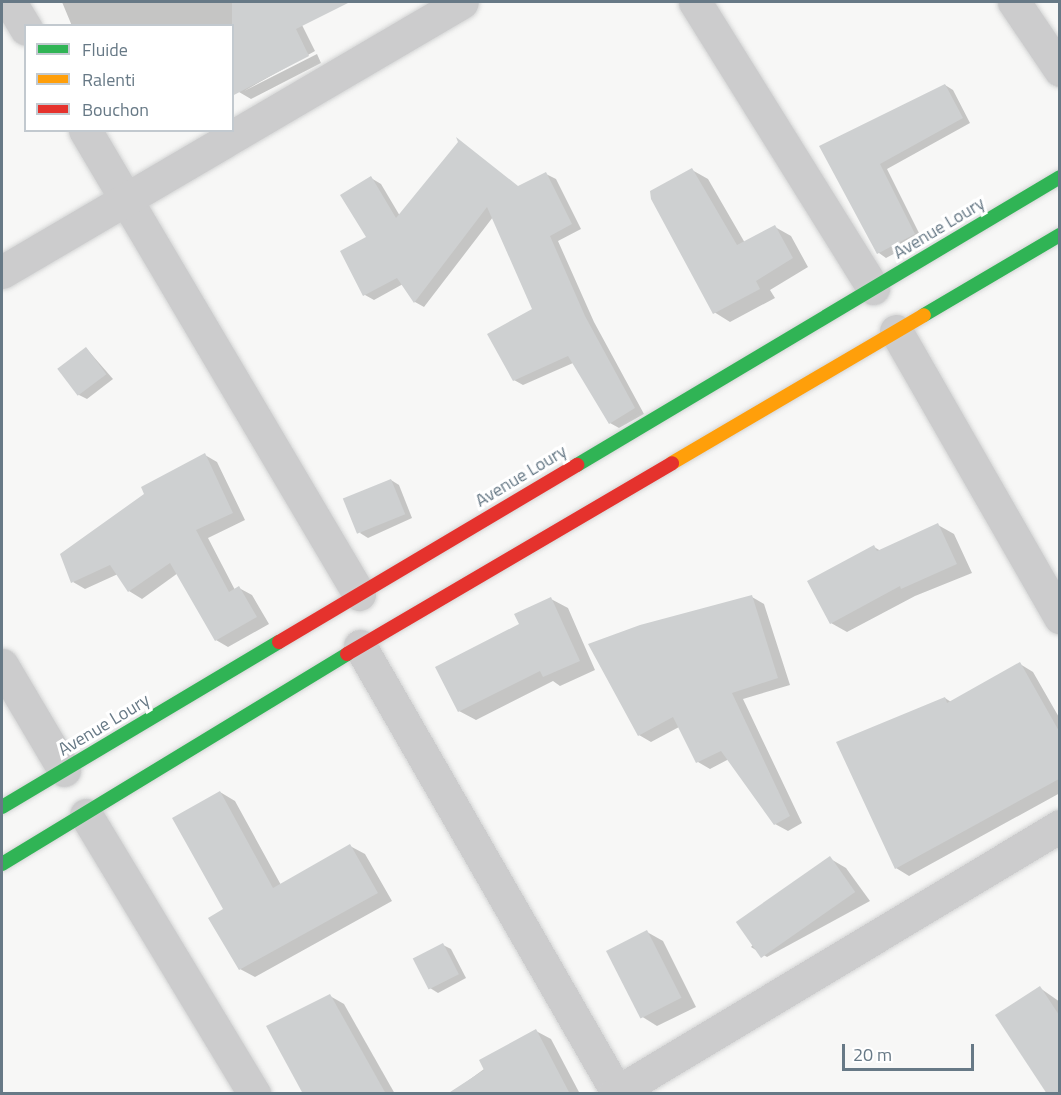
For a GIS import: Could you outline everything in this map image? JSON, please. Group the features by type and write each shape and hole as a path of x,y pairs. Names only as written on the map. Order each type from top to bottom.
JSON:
{"main road":[{"name":"Avenue Loury","path":"2,807 1059,177"},
{"path":"2,864 86,815 360,646 1059,236"}],"street":[{"path":"10,2 24,25"},
{"path":"2,272 462,2"},
{"path":"695,2 873,288"},
{"path":"1014,2 1059,70"},
{"path":"86,132 359,594"},
{"path":"896,331 1059,617"},
{"path":"360,646 616,1093 1059,826"},
{"path":"2,665 64,770"},
{"path":"86,815 254,1094"}],"building":[{"path":"232,2 350,2 296,29 309,56 234,95 234,24 232,24"},
{"path":"945,84 963,118 880,164 915,234 877,254 819,146"},
{"path":"456,137 518,186 546,172 572,224 550,236 585,316 635,408 609,424 568,356 513,381 487,334 532,309 487,207 414,303 397,278 363,296 340,251 366,237 340,195 371,176 396,218 458,142"},
{"path":"692,168 737,245 775,225 793,258 756,281 760,289 713,314 651,199 650,191"},
{"path":"86,347 106,374 78,396 57,369"},
{"path":"205,453 233,513 196,530 229,592 239,586 257,617 215,641 170,563 128,592 110,565 71,583 60,554 144,494 141,487"},
{"path":"391,479 405,514 357,534 343,498"},
{"path":"938,523 957,564 901,589 900,586 830,624 807,581 874,545 877,551"},
{"path":"752,595 778,678 732,693 790,816 774,825 721,751 696,763 673,717 638,736 588,644 640,625"},
{"path":"551,597 580,661 543,677 540,671 458,712 435,667 519,624 514,614"},
{"path":"1020,662 1059,731 1059,779 895,869 836,742 945,697 947,703"},
{"path":"220,791 273,888 350,844 378,893 239,970 208,918 223,909 172,818"},
{"path":"830,856 855,892 761,958 736,922"},
{"path":"647,930 682,998 641,1019 606,951"},
{"path":"443,943 459,974 429,990 413,958"},
{"path":"1040,986 1059,1015 1059,1094 1047,1094 995,1015"},
{"path":"330,994 386,1094 303,1094 266,1026"},
{"path":"536,1029 570,1094 447,1094 484,1070 479,1060"}],"traffic: fast":[{"path":"577,465 1060,177"},
{"path":"924,315 1060,235"},
{"path":"2,807 279,642"},
{"path":"2,864 347,654"}],"traffic: slow":[{"path":"672,463 924,315"}],"traffic: jam":[{"path":"347,654 672,463"},
{"path":"279,642 577,465"}]}
